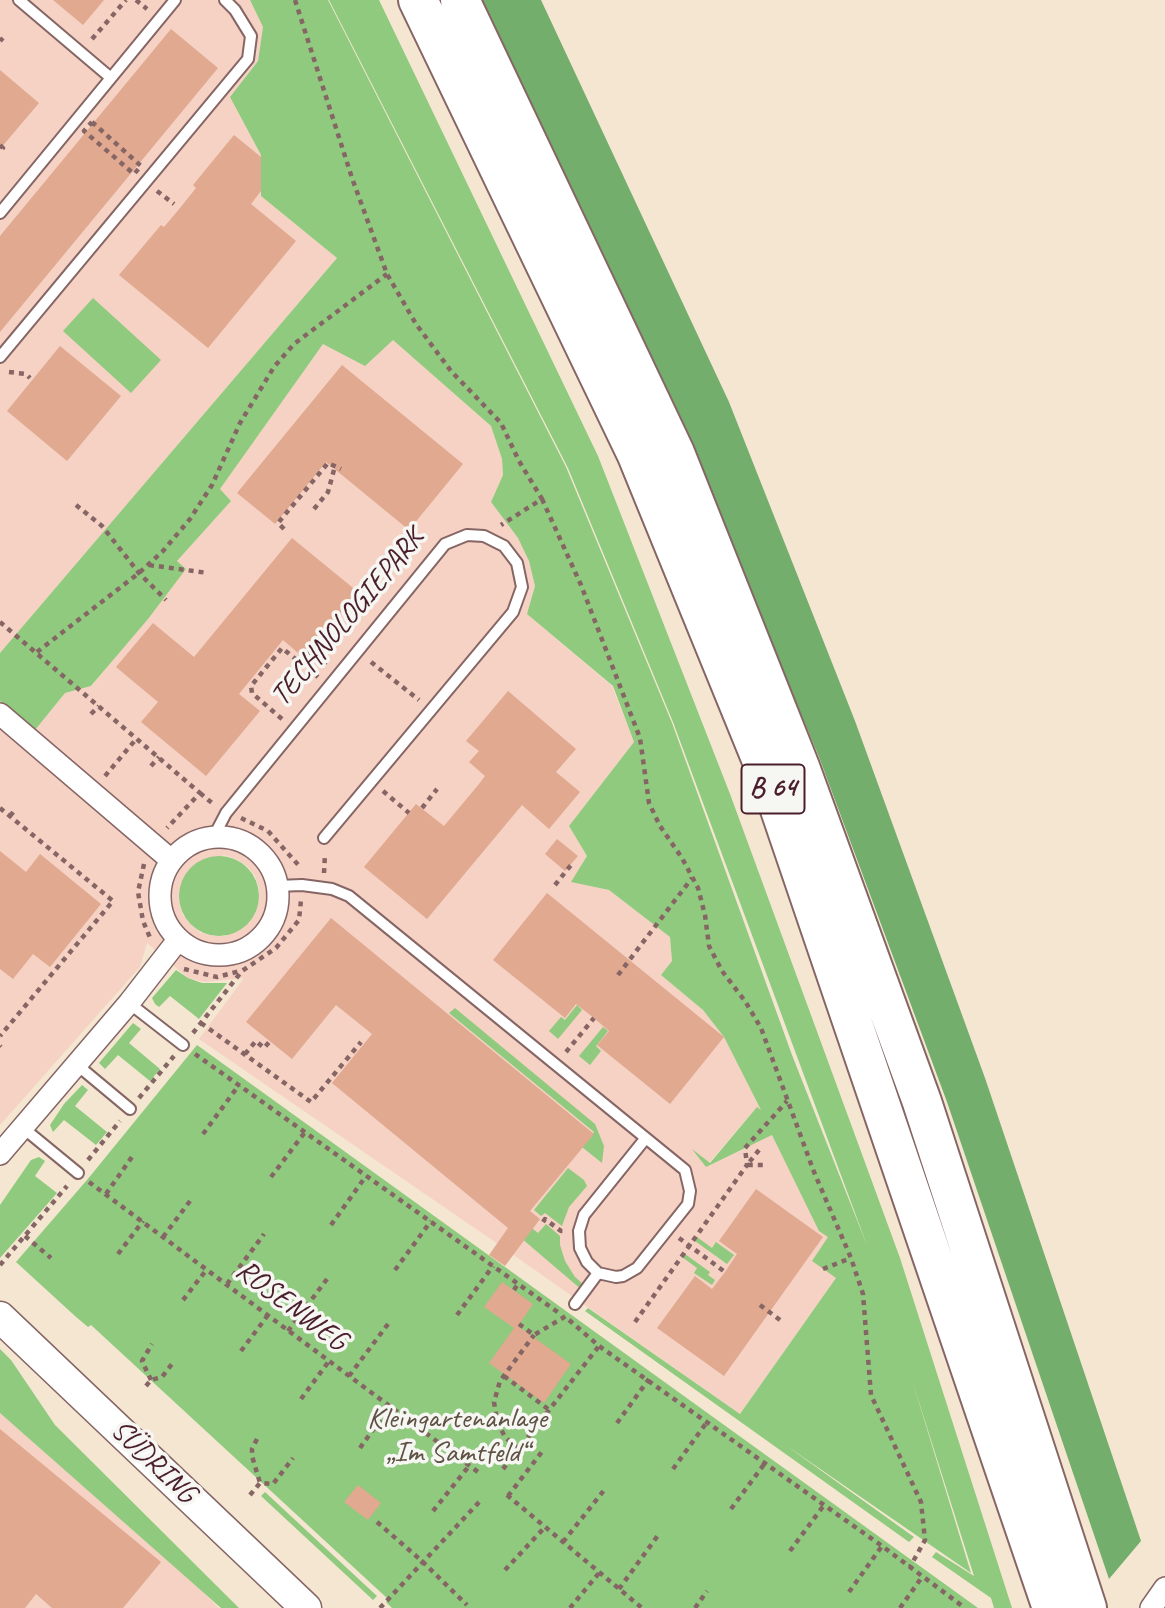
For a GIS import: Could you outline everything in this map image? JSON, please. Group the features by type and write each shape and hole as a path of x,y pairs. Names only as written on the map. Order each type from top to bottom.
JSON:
{"highway":[{"name":"B 64","path":"418,0 637,455 771,783 1052,1608"},
{"name":"B 64","path":"460,0 675,453 800,767 922,1102 1087,1608"}],"main road":[{"name":"SÜDRING","path":"0,1317 306,1608"}],"street":[{"path":"0,714 171,860"},
{"path":"214,836 230,837 257,851 268,862 277,886 277,907 264,935 237,953 222,956 191,949 178,940 162,914 159,899 160,884 171,860 185,846 214,836"},
{"path":"0,1154 129,1003 178,940"}],"lane":[{"path":"19,0 111,78"},
{"path":"0,213 176,0"},
{"path":"0,357 248,59 251,36 235,10 225,0"},
{"name":"TECHNOLOGIEPARK","path":"214,836 226,813 445,544 467,535 484,536"},
{"path":"324,838 513,612 522,587 517,563 504,546 484,536"},
{"path":"277,886 302,885 332,889 349,896 685,1170 690,1191 688,1204 637,1268 616,1277 598,1273 587,1262 580,1248 579,1231 584,1215 645,1139"},
{"path":"129,1003 183,1045"},
{"path":"76,1064 130,1109"},
{"path":"22,1127 78,1172"},
{"path":"575,1304 598,1273"}],"path":[{"path":"81,52 126,0"},
{"path":"295,0 352,178 387,274 416,324 452,371 501,423 519,461 542,499 581,585 640,738 649,803 660,827 682,858 698,888 709,946 722,971 761,1028 863,1294 871,1395 921,1502 925,1540 909,1567"},
{"path":"94,124 139,163"},
{"path":"87,133 131,172"},
{"path":"0,145 3,148 0,151"},
{"path":"37,652 148,565 190,519 212,485 240,423 294,344 387,274"},
{"path":"0,365 8,372 28,376 20,368"},
{"path":"285,529 278,523 328,463 341,469"},
{"path":"314,509 328,492 335,466"},
{"path":"484,536 542,499"},
{"path":"76,505 102,526 139,573 166,600"},
{"path":"148,565 208,573"},
{"path":"294,728 252,693 251,686 282,648 328,686"},
{"path":"357,650 432,710"},
{"path":"301,663 310,652 322,662"},
{"path":"91,715 99,706"},
{"path":"105,776 137,738"},
{"path":"151,766 159,757"},
{"path":"372,782 409,813"},
{"path":"422,808 437,789"},
{"path":"0,1265 242,971 276,948 299,920 302,869 268,831 226,813 200,793"},
{"path":"0,807 66,857 113,901 0,1036"},
{"path":"10,816 15,810"},
{"path":"325,855 325,869"},
{"path":"555,885 571,865"},
{"path":"618,975 692,878"},
{"path":"557,1063 594,1018"},
{"path":"201,1023 311,1102 361,1042"},
{"path":"244,1054 256,1041 264,1048 270,1041"},
{"path":"183,1045 565,1317 599,1346 883,1546 963,1607"},
{"path":"203,1134 239,1085"},
{"path":"747,1165 745,1148 787,1101"},
{"path":"271,1177 305,1132"},
{"path":"635,1322 760,1150"},
{"path":"106,1194 134,1154"},
{"path":"747,1165 767,1165"},
{"name":"ROSENWEG","path":"78,1172 478,1472"},
{"path":"331,1225 366,1176"},
{"path":"163,1237 193,1197"},
{"path":"543,1222 545,1219 561,1231"},
{"path":"118,1254 143,1221"},
{"path":"395,1270 431,1221"},
{"path":"667,1230 725,1272"},
{"path":"227,1284 264,1234"},
{"path":"25,1236 51,1258"},
{"path":"823,1269 851,1258"},
{"path":"457,1315 493,1266"},
{"path":"183,1300 207,1269"},
{"path":"288,1331 327,1279"},
{"path":"514,1290 518,1284"},
{"path":"760,1305 784,1322"},
{"path":"241,1351 268,1315"},
{"path":"518,1449 505,1437 497,1421 494,1402 504,1376 534,1335 565,1317"},
{"path":"349,1376 388,1324"},
{"path":"519,1324 534,1335"},
{"path":"151,1380 142,1361 152,1344"},
{"path":"503,1469 599,1346"},
{"path":"301,1399 329,1361"},
{"path":"146,1386 151,1380 162,1377 172,1364"},
{"path":"504,1376 548,1409"},
{"path":"617,1423 649,1379"},
{"path":"360,1448 390,1406"},
{"path":"673,1469 707,1422"},
{"path":"257,1439 252,1456 260,1483"},
{"path":"544,1449 508,1496 642,1608"},
{"path":"260,1483 272,1484 293,1458"},
{"path":"731,1509 765,1463"},
{"path":"433,1511 470,1466"},
{"path":"250,1495 260,1483"},
{"path":"563,1542 605,1489"},
{"path":"380,1608 482,1499"},
{"path":"790,1551 824,1505"},
{"path":"377,1522 467,1605"},
{"path":"505,1570 545,1527"},
{"path":"619,1589 660,1534"},
{"path":"849,1592 883,1546"},
{"path":"570,1608 599,1573"},
{"path":"900,1608 922,1577"},
{"path":"695,1608 707,1591"}],"shaded area":[{"path":"0,0 250,0 263,27 258,61 230,97 261,155 261,196 337,258 0,653"},
{"path":"393,340 491,426 502,459 503,475 491,502 518,538 529,561 535,586 527,614 612,686 634,742 569,826 587,856 572,882 609,890 670,937 672,961 661,975 703,1010 724,1037 762,1112 756,1108 709,1163 697,1154 706,1167 772,1135 828,1237 836,1278 740,1414 199,1039 244,978 204,982 188,978 147,943 140,967 0,1125 0,701 35,730 65,693 92,686 186,569 177,561 231,501 220,489 323,344","holes":["224,855 247,866 255,876 259,901 226,936 201,933 183,915 179,903"]},
{"path":"0,1413 199,1588 219,1608 0,1608"}],"green space":[{"path":"250,0 328,0 566,467 672,723 792,1055 868,1248 673,722 568,468 329,0 379,0 598,456 730,794 900,1258 1012,1608 994,1608 991,1598 932,1557 936,1552 974,1576 912,1380 971,1573 784,1444 914,1537 909,1542 585,1311 588,1308 740,1414 836,1278 812,1261 828,1237 819,1231 772,1135 706,1167 692,1149 710,1163 757,1107 761,1110 724,1037 703,1010 661,975 672,961 670,937 609,890 571,882 587,856 569,826 634,742 613,686 527,614 535,586 529,561 518,538 491,502 503,475 502,459 491,426 393,340 365,366 323,344 220,489 231,501 177,561 186,569 91,686 65,693 35,730 0,701 0,653 337,258 261,196 261,155 230,97 258,61 263,27"},
{"path":"479,0 541,0 729,402 855,721 985,1078 1141,1541 1109,1579 947,1102 819,757 689,445"},
{"path":"93,298 161,360 131,393 63,331"},
{"path":"211,856 227,856 248,867 259,888 259,904 248,925 227,936 211,936 197,930 185,918 179,904 179,888 185,874 197,862"},
{"path":"176,970 202,983 227,983 199,1019 170,996 159,1007 152,998"},
{"path":"577,1005 582,1010 558,1039 549,1031 561,1017 565,1020"},
{"path":"455,1008 595,1124 604,1146 602,1163 582,1147 594,1132 449,1013"},
{"path":"133,1023 141,1029 129,1043 160,1069 150,1081 118,1055 105,1069 99,1063"},
{"path":"603,1027 608,1031 596,1046 601,1051 590,1065 579,1056"},
{"name":"Kleingartenanlage „Im Samtfeld“","path":"197,1045 978,1608 392,1608 386,1602 388,1599 91,1325 88,1327 16,1262"},
{"path":"82,1085 88,1090 75,1106 107,1132 96,1145 64,1120 53,1132 50,1125 64,1104"},
{"path":"39,1157 45,1161 35,1176 57,1193 0,1258 0,1205 31,1160"},
{"path":"568,1168 584,1180 587,1186 569,1207 562,1226 545,1213 541,1216 534,1210"},
{"path":"523,1221 538,1233 546,1224 560,1236 565,1261 584,1285 582,1290 514,1232"},
{"path":"697,1237 712,1248 716,1242 734,1255 727,1264 695,1241"},
{"path":"685,1254 710,1272 708,1275 715,1280 712,1285 694,1273 697,1268 682,1257"},
{"path":"0,1349 11,1360 55,1425 239,1608 221,1608 0,1413"},
{"path":"265,1492 377,1596 373,1600 261,1496"}],"building":[{"path":"53,0 104,0 83,25"},
{"path":"171,29 218,68 0,332 0,236"},
{"path":"0,70 39,103 0,149"},
{"path":"234,135 261,157 261,191 251,204 296,241 208,348 119,275 161,225 164,227 180,208 196,188 193,185"},
{"path":"60,346 121,396 67,461 7,411"},
{"path":"342,365 463,464 409,530 326,462 275,524 237,493"},
{"path":"292,538 358,592 304,658 283,640 239,694 260,711 206,776 141,722 158,702 116,667 153,623 194,657"},
{"path":"508,691 576,749 556,772 580,792 549,829 522,805 427,919 364,867 416,804 444,826 479,784 485,776 469,762 479,751 466,741"},
{"path":"557,839 578,856 565,871 545,854"},
{"path":"0,851 26,872 40,854 101,904 50,967 33,954 13,979 0,969"},
{"path":"547,893 724,1037 670,1104 597,1045 609,1031 594,1018 576,1004 565,1018 493,960"},
{"path":"331,918 594,1134 530,1211 540,1219 505,1266 489,1255 508,1228 332,1083 372,1034 336,1005 292,1059 246,1022"},
{"path":"756,1189 823,1237 724,1376 657,1328 695,1276 712,1289 725,1272 737,1254 719,1241"},
{"path":"502,1282 533,1304 518,1326 571,1364 544,1403 489,1363 514,1328 484,1307"},
{"path":"0,1429 161,1562 123,1608 52,1608 36,1594 25,1608 0,1608"},
{"path":"358,1485 381,1503 368,1520 344,1502"}]}
